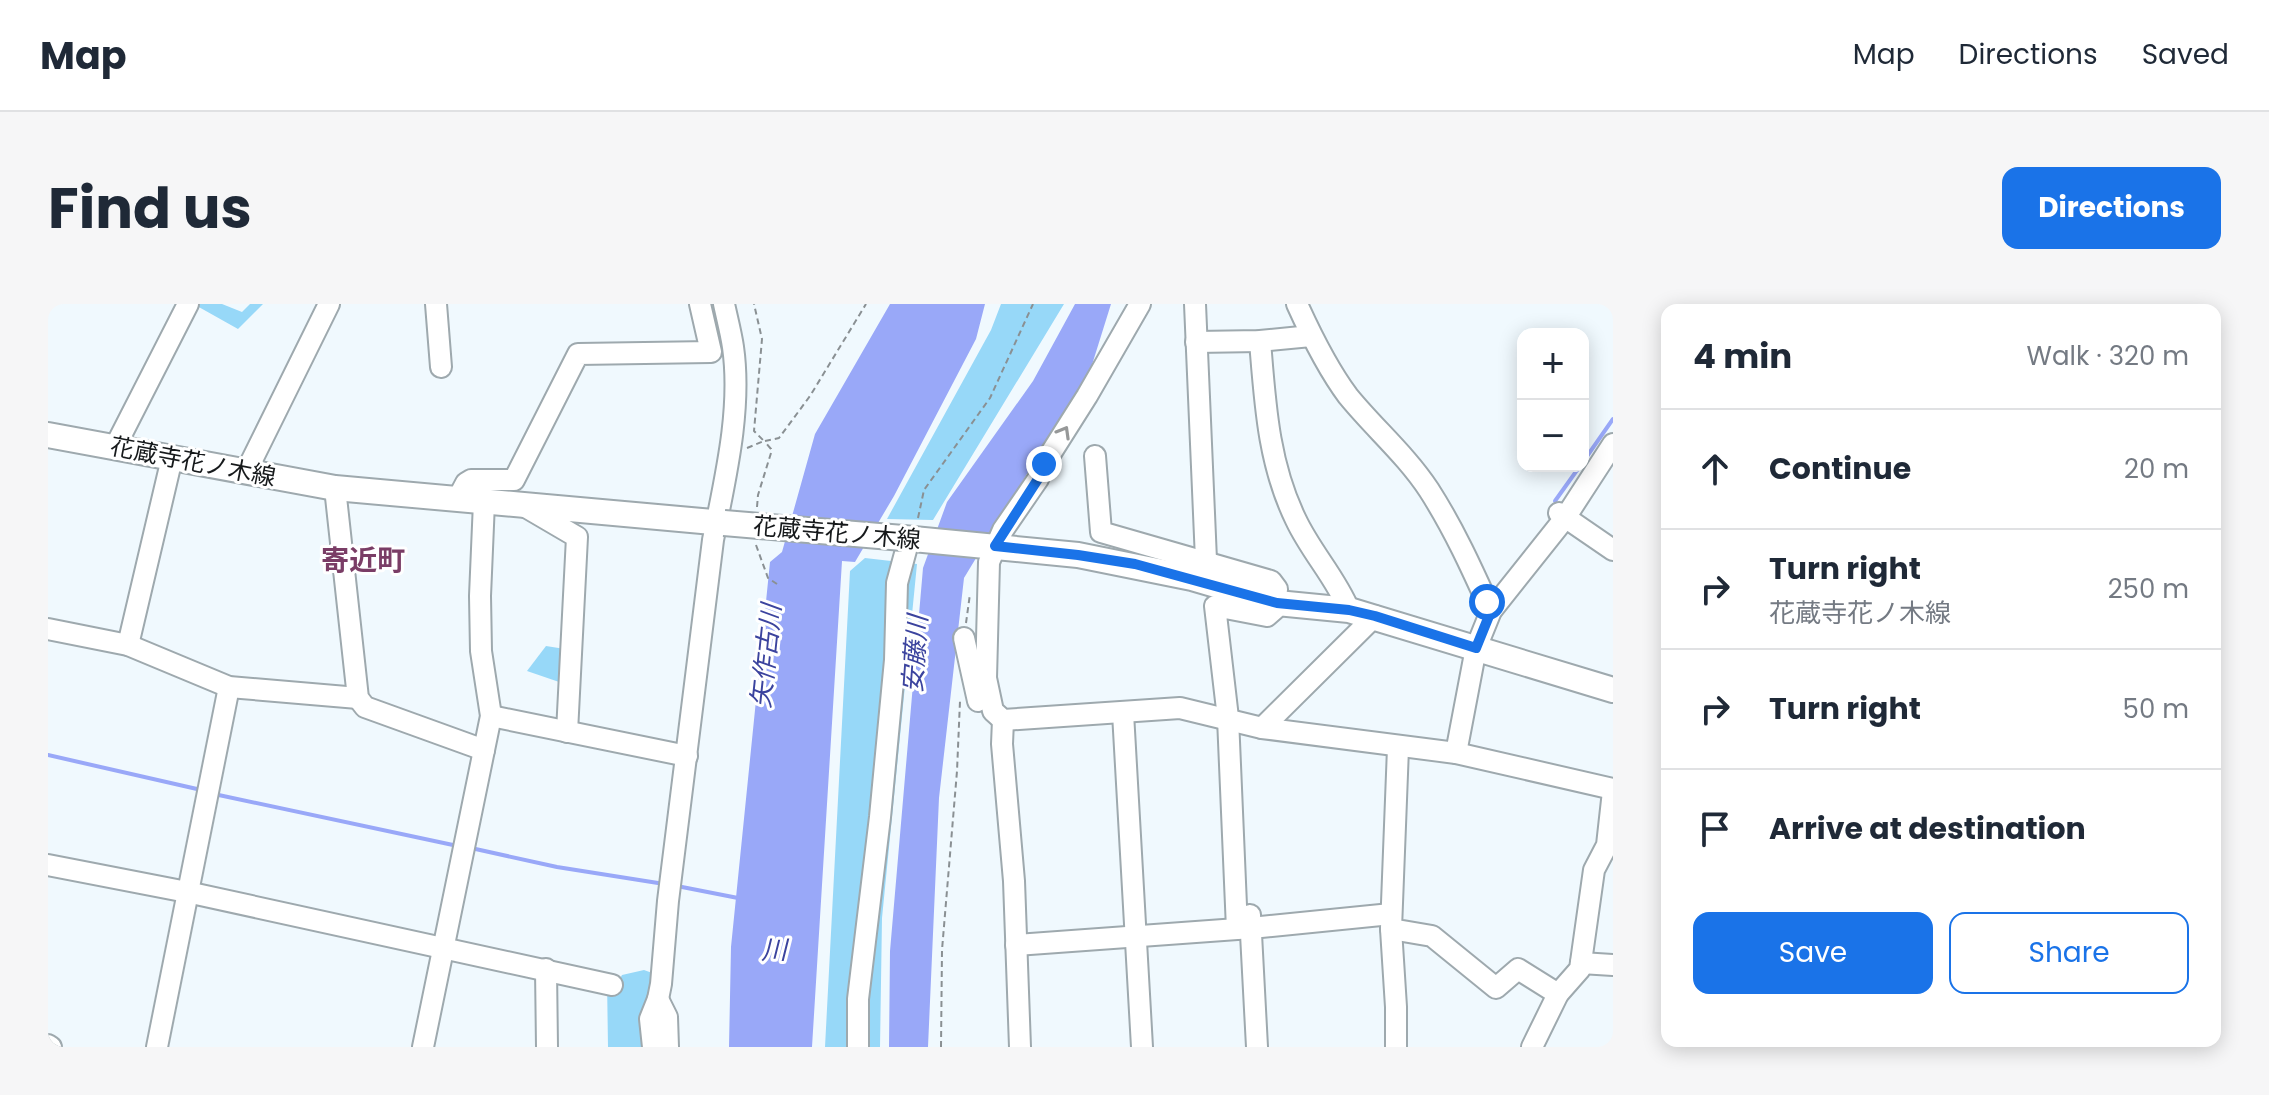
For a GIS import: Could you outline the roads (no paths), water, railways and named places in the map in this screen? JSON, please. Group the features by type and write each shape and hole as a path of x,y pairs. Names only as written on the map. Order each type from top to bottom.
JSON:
{"main road":[{"name":"花蔵寺花ノ木線","path":"48,435 335,488 991,546 1135,564 1277,603 1349,610 1375,616 1613,690"}],"street":[{"path":"115,447 188,304"},
{"path":"246,472 329,304"},
{"path":"436,304 441,367"},
{"path":"457,500 471,480 514,480 578,354 711,352 700,304"},
{"path":"653,1047 650,1019 658,999 687,756 720,522 734,389 733,349 724,304"},
{"path":"1020,1047 1014,881 1002,744 998,715 986,678 991,546 1087,396 1140,304"},
{"path":"1195,304 1206,560"},
{"path":"1297,304 1311,336 1348,395 1396,447 1428,489 1465,552 1491,611"},
{"path":"1196,342 1311,336"},
{"path":"1260,341 1267,429 1276,467 1296,520 1349,610"},
{"path":"1456,753 1476,648 1491,611 1613,444"},
{"path":"1095,456 1101,532 1271,581 1277,589 1275,609 1267,616 1215,606 1234,721 1244,928 1257,1047"},
{"path":"128,645 172,458"},
{"path":"335,488 358,698 365,707 484,750"},
{"path":"423,1047 491,716 481,651 484,502"},
{"path":"524,506 577,537 567,732"},
{"path":"1562,515 1613,550"},
{"path":"858,1047 858,999 895,660 897,583 908,539"},
{"path":"1262,728 1375,616"},
{"path":"48,629 128,645 229,687 358,698"},
{"path":"964,638 979,707 998,715 1123,713 1180,708 1262,728 1398,748 1456,753 1613,790 1610,844 1594,870 1580,969 1558,994 1532,1047"},
{"path":"157,1047 229,687"},
{"path":"1123,713 1142,1047"},
{"path":"491,716 687,756"},
{"path":"1396,1047 1391,922 1398,748"},
{"path":"48,865 187,892 612,985"},
{"path":"1016,945 1244,928 1391,922 1432,936 1496,988 1518,969 1558,994"},
{"path":"1581,963 1613,965"},
{"path":"546,969 547,1047"},
{"path":"658,999 667,1017 668,1047"}],"water":[{"name":"川","path":"890,304 985,304 976,339 894,496 855,562 842,561 812,1047 729,1047 731,947 770,562 782,552 815,434"},
{"path":"1075,304 1111,304 1091,368 964,578 939,798 928,1047 889,1047 890,951 923,568 947,502 1033,381"}],"waterway":[{"path":"1589,453 1613,419"},
{"path":"1555,501 1576,472"},
{"path":"48,755 197,789"},
{"path":"214,794 453,845"},
{"path":"471,848 557,867 658,883"},
{"path":"682,887 738,898"}],"district":[{"name":"寄近町","path":"363,560"}],"water label":[{"name":"安藤川","path":"915,654"},
{"name":"矢作古川","path":"766,656"}]}
